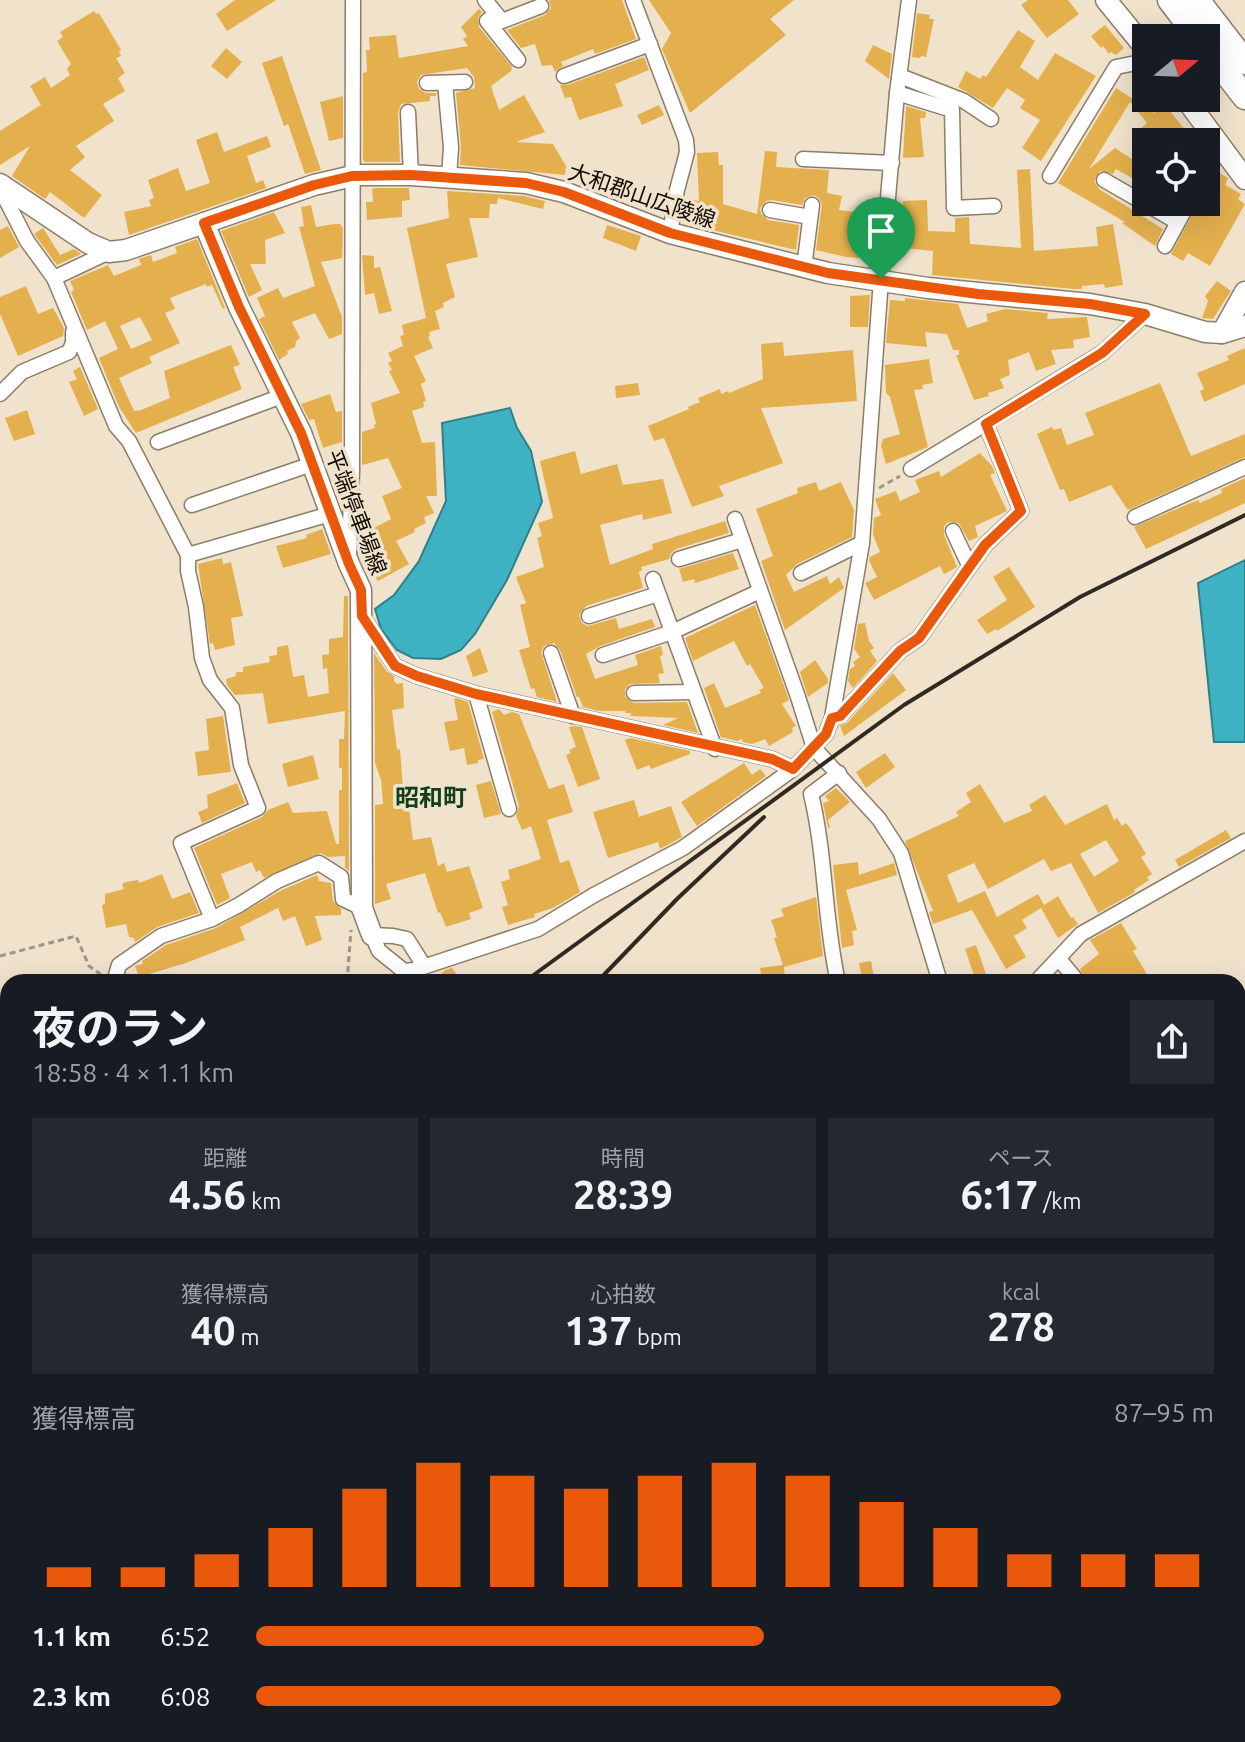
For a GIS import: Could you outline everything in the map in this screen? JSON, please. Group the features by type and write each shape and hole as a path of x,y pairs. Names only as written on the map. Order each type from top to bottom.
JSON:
{"highway":[{"path":"1170,0 1188,24"},
{"path":"1197,0 1245,62"},
{"path":"1220,65 1245,97"}],"main road":[{"path":"1106,0 1132,32"},
{"path":"1196,112 1245,179"},
{"name":"大和郡山広陵線","path":"109,252 126,250 314,185 352,176 411,175 526,183 564,192 670,233 804,268 928,288 1090,304 1145,314 1205,332 1222,333 1245,326"},
{"path":"0,186 88,243 109,252"},
{"name":"平端停車場線","path":"204,223 239,307 301,433 361,590 362,908 372,935"},
{"path":"1222,333 1245,292"}],"street":[{"path":"349,564 353,0"},
{"path":"485,0 502,21 541,6"},
{"path":"633,0 686,140 687,152 670,233"},
{"path":"424,966 407,939 372,935 379,951 404,971 424,966 538,929 683,848 793,769 826,734 832,718 862,543 897,93 909,0"},
{"path":"496,14 487,21 518,60"},
{"path":"564,76 650,44"},
{"path":"1050,176 1116,67 1132,64"},
{"path":"900,76 964,101 991,119"},
{"path":"427,83 465,82"},
{"path":"445,83 451,147 449,178"},
{"path":"897,93 952,110 954,208 994,206"},
{"path":"408,112 411,175"},
{"path":"803,159 892,163"},
{"path":"1104,180 1177,222"},
{"path":"0,186 27,241 54,278 116,426 129,441 188,555 202,658 210,680 232,708 241,765 258,808 181,843 212,919"},
{"path":"770,210 811,211 804,268"},
{"path":"1165,246 1181,216"},
{"path":"54,278 109,252"},
{"path":"911,469 1102,353 1145,314"},
{"path":"0,394 22,372 69,352 73,343 73,327"},
{"path":"158,442 282,396"},
{"path":"832,718 840,716 900,651 919,638 985,545 1021,511 986,424"},
{"path":"192,505 312,464"},
{"path":"1135,517 1245,467"},
{"path":"188,555 330,514"},
{"path":"735,519 814,748 879,819 901,853 938,974"},
{"path":"953,531 969,565"},
{"path":"679,559 742,540"},
{"path":"801,573 862,543"},
{"path":"653,579 715,749"},
{"path":"603,655 672,632 760,591"},
{"path":"589,616 658,594"},
{"path":"362,616 395,666 417,676 476,694 715,749 772,759 793,769"},
{"path":"551,653 573,716"},
{"path":"634,693 694,692"},
{"path":"476,694 509,809"},
{"path":"836,974 826,918 820,832 811,794 839,773"},
{"path":"1044,974 1081,934 1245,841"},
{"path":"115,974 119,965 161,936 212,919 277,881 319,863 341,877 343,899 362,908"},
{"path":"1059,959 1071,974"}],"path":[{"path":"865,494 911,469"},
{"path":"348,974 352,918 362,908"},
{"path":"0,956 76,936 89,966 100,974"}],"water":[{"path":"510,408 517,428 531,451 542,502 507,580 475,634 461,650 441,659 413,658 397,650 381,629 375,609 394,595 419,561 446,501 442,423"},
{"path":"1245,560 1245,742 1214,742 1198,583"}],"building":[{"path":"235,0 276,0 227,31 216,14"},
{"path":"549,0 622,0 636,39 595,54 593,49 561,62 563,66 555,72 552,65 542,66 535,44 521,48 507,30 545,15 551,8"},
{"path":"649,0 794,0 770,19 786,35 690,113 662,49 671,33"},
{"path":"1028,0 1068,0 1079,14 1047,38 1021,5"},
{"path":"479,9 482,12 478,18 479,27 512,67 491,86 499,110 524,95 545,132 516,142 553,144 566,166 565,175 460,165 456,93 475,88 474,77 467,68 421,75 417,82 419,89 436,93 436,96 430,96 430,101 401,104 398,112 400,162 365,162 363,73 367,72 369,37 396,35 399,58 468,46 463,39 467,36 461,27"},
{"path":"94,11 99,13 121,50 121,56 116,58 125,73 118,78 125,91 103,104 114,121 76,146 85,157 70,170 102,195 84,218 50,192 45,199 12,176 30,146 0,165 0,131 41,105 30,86 45,77 51,88 70,75 67,69 71,64 57,41 63,37 60,32"},
{"path":"917,13 930,15 929,19 934,19 926,57 920,58 912,57"},
{"path":"1105,25 1124,48 1116,55 1109,54 1103,46 1101,48 1091,36"},
{"path":"1018,30 1035,41 1020,67 1038,80 1055,53 1096,76 1041,161 1022,148 1040,120 1020,108 1025,100 1007,88 993,108 958,87 966,71 980,79 983,75 986,77"},
{"path":"873,45 892,54 889,79 865,61"},
{"path":"226,48 242,62 227,79 211,66"},
{"path":"282,56 321,170 305,174 262,63"},
{"path":"644,57 649,70 615,84 623,106 579,120 571,97 565,98 560,85"},
{"path":"1116,88 1132,98 1132,104 1130,102 1089,169 1115,148 1132,159 1132,178 1116,169 1113,174 1100,171 1094,181 1099,189 1132,210 1132,216 1142,216 1163,229 1155,246 1122,223 1125,222 1058,183"},
{"path":"343,96 343,138 329,141 320,102"},
{"path":"659,105 664,115 642,125 637,115"},
{"path":"906,106 926,112 925,118 920,118 924,157 903,158"},
{"path":"1138,112 1171,112 1184,128 1141,128 1147,123"},
{"path":"217,132 224,152 267,136 271,147 247,156 256,183 263,180 266,188 129,235 124,212 151,206 149,200 154,198 148,180 178,168 186,191 210,183 196,140"},
{"path":"765,151 777,152 776,167 829,170 827,193 842,196 839,210 869,214 867,231 875,233 873,257 859,254 859,258 846,257 816,250 822,205 814,195 805,198 802,205 771,200 760,208 761,214 768,220 799,225 796,250 687,224 690,211 684,209 686,198 699,201 697,153 718,152 719,165 723,165 723,204 757,214"},
{"path":"1030,169 1034,251 1098,246 1096,227 1113,224 1123,285 1105,288 1104,284 1073,289 932,275 933,251 904,248 903,201 927,200 928,231 955,232 955,218 969,217 970,244 1021,248 1017,170"},
{"path":"1220,173 1228,178 1225,185 1241,194 1238,199 1245,204 1210,266 1188,253 1183,261 1171,254 1191,216 1220,216"},
{"path":"409,188 410,200 402,201 402,217 367,220 366,202 373,202 372,189"},
{"path":"447,191 524,196 545,201 543,209 498,198 497,204 490,204 489,218 469,218 478,257 446,264 455,297 435,311 440,329 429,332 433,348 414,356 426,381 421,384 426,401 423,402 424,407 412,411 422,443 435,442 437,496 426,496 434,513 424,517 426,523 414,529 415,532 396,541 409,564 378,581 361,555 379,545 370,530 391,519 382,496 402,488 388,458 362,465 362,432 375,428 371,403 400,393 389,371 392,370 388,363 392,361 388,353 403,346 400,336 404,335 402,325 426,318 407,228 449,218"},
{"path":"311,205 316,227 340,224 343,228 342,258 321,262 342,317 342,334 329,339 315,313 292,322 300,338 295,347 279,360 259,319 265,316 257,298 278,288 283,298 315,286 299,227 304,226 301,207"},
{"path":"274,212 285,233 265,240 266,264 250,264 262,290 249,297 221,231"},
{"path":"607,225 641,236 636,251 603,238"},
{"path":"8,226 19,247 0,258 0,230"},
{"path":"43,228 60,255 74,249 81,254 57,265 34,234"},
{"path":"197,239 225,308 212,285 207,287 206,284 170,298 175,309 165,313 180,343 149,357 152,363 119,378 134,411 170,398 164,371 231,345 240,365 233,367 242,389 136,433 119,407 99,358 118,349 105,321 87,330 71,292 74,290 70,281 108,265 114,276 141,265 139,259 151,255 153,262 177,253 175,247","holes":["140,317 152,340 131,349 120,326"]},
{"path":"362,255 374,256 374,268 380,267 392,311 379,314 374,293 365,295"},
{"path":"1217,281 1231,291 1213,319 1202,318 1208,301 1205,296"},
{"path":"26,286 38,314 53,308 64,328 63,336 18,356 0,314 0,297"},
{"path":"870,295 868,327 850,327 850,296"},
{"path":"905,298 958,304 967,328 988,321 986,314 1005,309 1048,313 1047,319 1087,317 1090,337 1073,340 1074,348 1051,350 1056,364 1036,371 1029,352 1008,360 1010,375 1000,379 1004,388 974,400 956,355 959,355 959,350 953,350 947,334 925,332 927,347 886,343 890,300 905,301"},
{"path":"783,342 784,356 853,350 857,401 761,408 783,463 719,486 724,496 692,507 664,438 654,441 648,426 689,409 700,402 698,398 720,389 721,394 729,393 763,379 761,344"},
{"path":"1245,348 1245,384 1204,402 1200,391 1204,389 1197,373 1229,360 1227,356"},
{"path":"929,359 933,383 914,390 928,447 886,464 881,446 883,439 900,434 890,397 886,393 885,365"},
{"path":"80,367 98,409 84,416 69,382 77,379 73,371"},
{"path":"638,383 640,395 616,398 615,386"},
{"path":"1160,383 1191,456 1245,434 1245,457 1128,510 1111,485 1069,502 1064,489 1060,490 1037,434 1052,427 1054,430 1061,428 1067,445 1094,435 1085,413"},
{"path":"330,394 336,412 342,411 342,442 323,448 314,419 309,420 301,404"},
{"path":"27,410 35,434 14,441 5,418"},
{"path":"575,451 581,474 617,464 623,485 663,479 672,513 643,520 642,514 600,525 610,565 653,549 652,544 725,521 729,533 676,549 669,559 641,567 639,572 643,588 586,606 579,615 582,623 588,626 616,618 619,629 652,619 655,627 586,654 595,679 638,665 635,655 661,646 664,673 658,674 660,683 630,684 625,689 625,697 634,703 687,702 698,733 663,725 678,718 631,716 625,711 599,711 583,707 560,650 554,643 544,646 541,652 557,702 537,697 534,688 531,689 519,650 530,647 520,605 526,603 516,577 544,567 537,538 542,536 538,523 553,518 540,461"},
{"path":"980,453 992,466 995,473 990,475 1007,511 975,526 978,537 969,541 959,523 948,522 944,526 944,535 957,567 944,574 940,566 874,600 865,583 877,577 869,560 880,552 873,535 874,518 881,515 875,499 896,491 900,501 920,492 915,480 939,471 941,477"},
{"path":"1245,478 1245,503 1146,549 1134,527 1198,500 1200,503"},
{"path":"816,482 819,491 841,482 854,510 852,537 797,564 786,575 794,592 827,576 830,584 839,577 844,588 785,630 761,561 773,556 756,509 798,493 797,488"},
{"path":"322,529 331,554 283,568 276,546 307,538 306,535"},
{"path":"733,553 739,569 695,583 694,579 683,582 679,569"},
{"path":"222,558 223,564 231,562 243,616 231,618 235,645 215,650 213,643 210,644 198,564"},
{"path":"1009,567 1035,607 987,634 977,620 1007,600 993,577"},
{"path":"344,596 348,596 349,871 345,868 345,856 328,857 321,853 264,878 260,870 256,872 252,862 221,874 230,898 217,905 194,848 262,817 268,810 288,802 293,813 327,811 336,844 339,844 342,768 339,768 339,739 344,739 345,711 268,724 263,693 235,695 226,679 236,676 236,672 243,672 243,667 270,662 269,656 277,655 277,647 288,645 293,677 304,675 308,697 329,693 327,668 323,669 322,655 329,654 329,639 343,637"},
{"path":"755,605 789,700 782,704 796,726 792,728 793,732 769,746 765,739 752,744 742,739 737,741 721,737 704,688 714,683 725,708 761,693 759,690 764,688 750,664 747,666 734,641 693,661 685,638"},
{"path":"865,623 874,648 870,651 877,661 853,688 848,681 850,669 855,666 853,662 860,657 854,649 858,624"},
{"path":"480,648 488,672 473,677 466,656"},
{"path":"374,653 387,672 394,676 394,681 403,683 404,708 392,710 397,750 400,749 404,801 408,800 413,840 431,837 438,866 444,863 447,872 469,866 483,908 469,913 471,919 446,927 425,873 386,884 391,899 375,904 375,805 383,804 381,780 375,763"},
{"path":"815,660 828,683 808,697 800,672"},
{"path":"893,673 906,690 844,736 840,726 847,723"},
{"path":"456,698 468,702 484,759 478,760 478,763 467,765 464,748 450,751 444,722 458,720"},
{"path":"499,709 504,715 512,712 519,714 549,789 564,784 573,812 547,820 560,863 569,860 580,892 553,908 534,914 535,917 508,925 502,907 508,905 501,882 510,879 508,870 541,859 531,826 522,830 516,816 519,806 492,712"},
{"path":"223,716 231,772 198,776 195,752 209,750 206,719"},
{"path":"569,727 582,727 600,779 578,787 566,755 576,747"},
{"path":"630,738 690,751 690,754 651,769 649,765 637,770 625,740"},
{"path":"885,753 895,767 866,788 856,772"},
{"path":"313,755 319,779 288,787 282,764"},
{"path":"744,763 752,775 760,769 766,776 697,826 681,802"},
{"path":"491,781 501,814 484,818 476,785"},
{"path":"237,783 245,803 202,823 198,812 208,808 207,795"},
{"path":"980,784 1004,823 1032,811 1029,805 1045,795 1065,825 1107,804 1114,820 1117,818 1122,826 1126,823 1131,829 1146,854 1141,857 1152,874 1135,892 1098,913 1071,863 1051,871 1044,859 988,889 974,863 947,875 958,903 985,891 997,917 1038,894 1044,905 1058,896 1078,924 1058,938 1041,908 1022,920 1027,928 1014,936 1026,957 1006,969 972,910 933,924 929,912 933,911 905,841 959,816 956,812 971,802 966,793","holes":["1106,840 1119,861 1094,877 1080,854"]},
{"path":"836,788 850,802 828,820 828,828 823,803 829,801 825,796"},
{"path":"634,800 639,817 671,806 682,837 660,849 658,842 608,858 593,812"},
{"path":"1226,830 1231,838 1179,867 1175,860"},
{"path":"858,862 859,875 894,863 897,875 846,890 857,930 852,931 854,945 842,948 833,865"},
{"path":"162,874 172,899 190,892 199,913 157,927 135,942 134,938 129,937 126,924 106,928 102,905 105,904 105,894 124,889 122,884 126,882 138,880 139,883"},
{"path":"317,875 319,881 331,883 333,901 341,909 341,915 315,916 322,940 306,946 295,916 283,921 278,908 240,927 245,940 186,963 149,974 138,974 135,966 143,964 142,961 166,945 216,928 282,890"},
{"path":"816,897 823,956 784,967 784,974 761,974 760,968 783,965 771,920 784,916 781,909"},
{"path":"1121,923 1137,949 1133,951 1147,974 1083,974 1080,969 1099,954 1090,940"},
{"path":"976,945 986,974 974,974 965,949"},
{"path":"871,961 873,974 861,974 859,963"},
{"path":"452,968 456,974 441,974"}],"railway":[{"path":"535,974 904,705 1080,597 1245,515"},
{"path":"605,974 677,899 764,817"}],"district":[{"name":"昭和町","path":"431,797"}],"route":[{"path":"411,175 526,183 564,192 670,233 804,268 881,279 928,288 1090,304 1145,314 1102,353 986,424 1021,511 985,545 919,638 900,651 840,716 832,718 826,734 793,769 772,759 715,749 476,694 395,666 362,616 361,590 301,433 239,307 204,223 314,185 352,176 411,175"}]}
